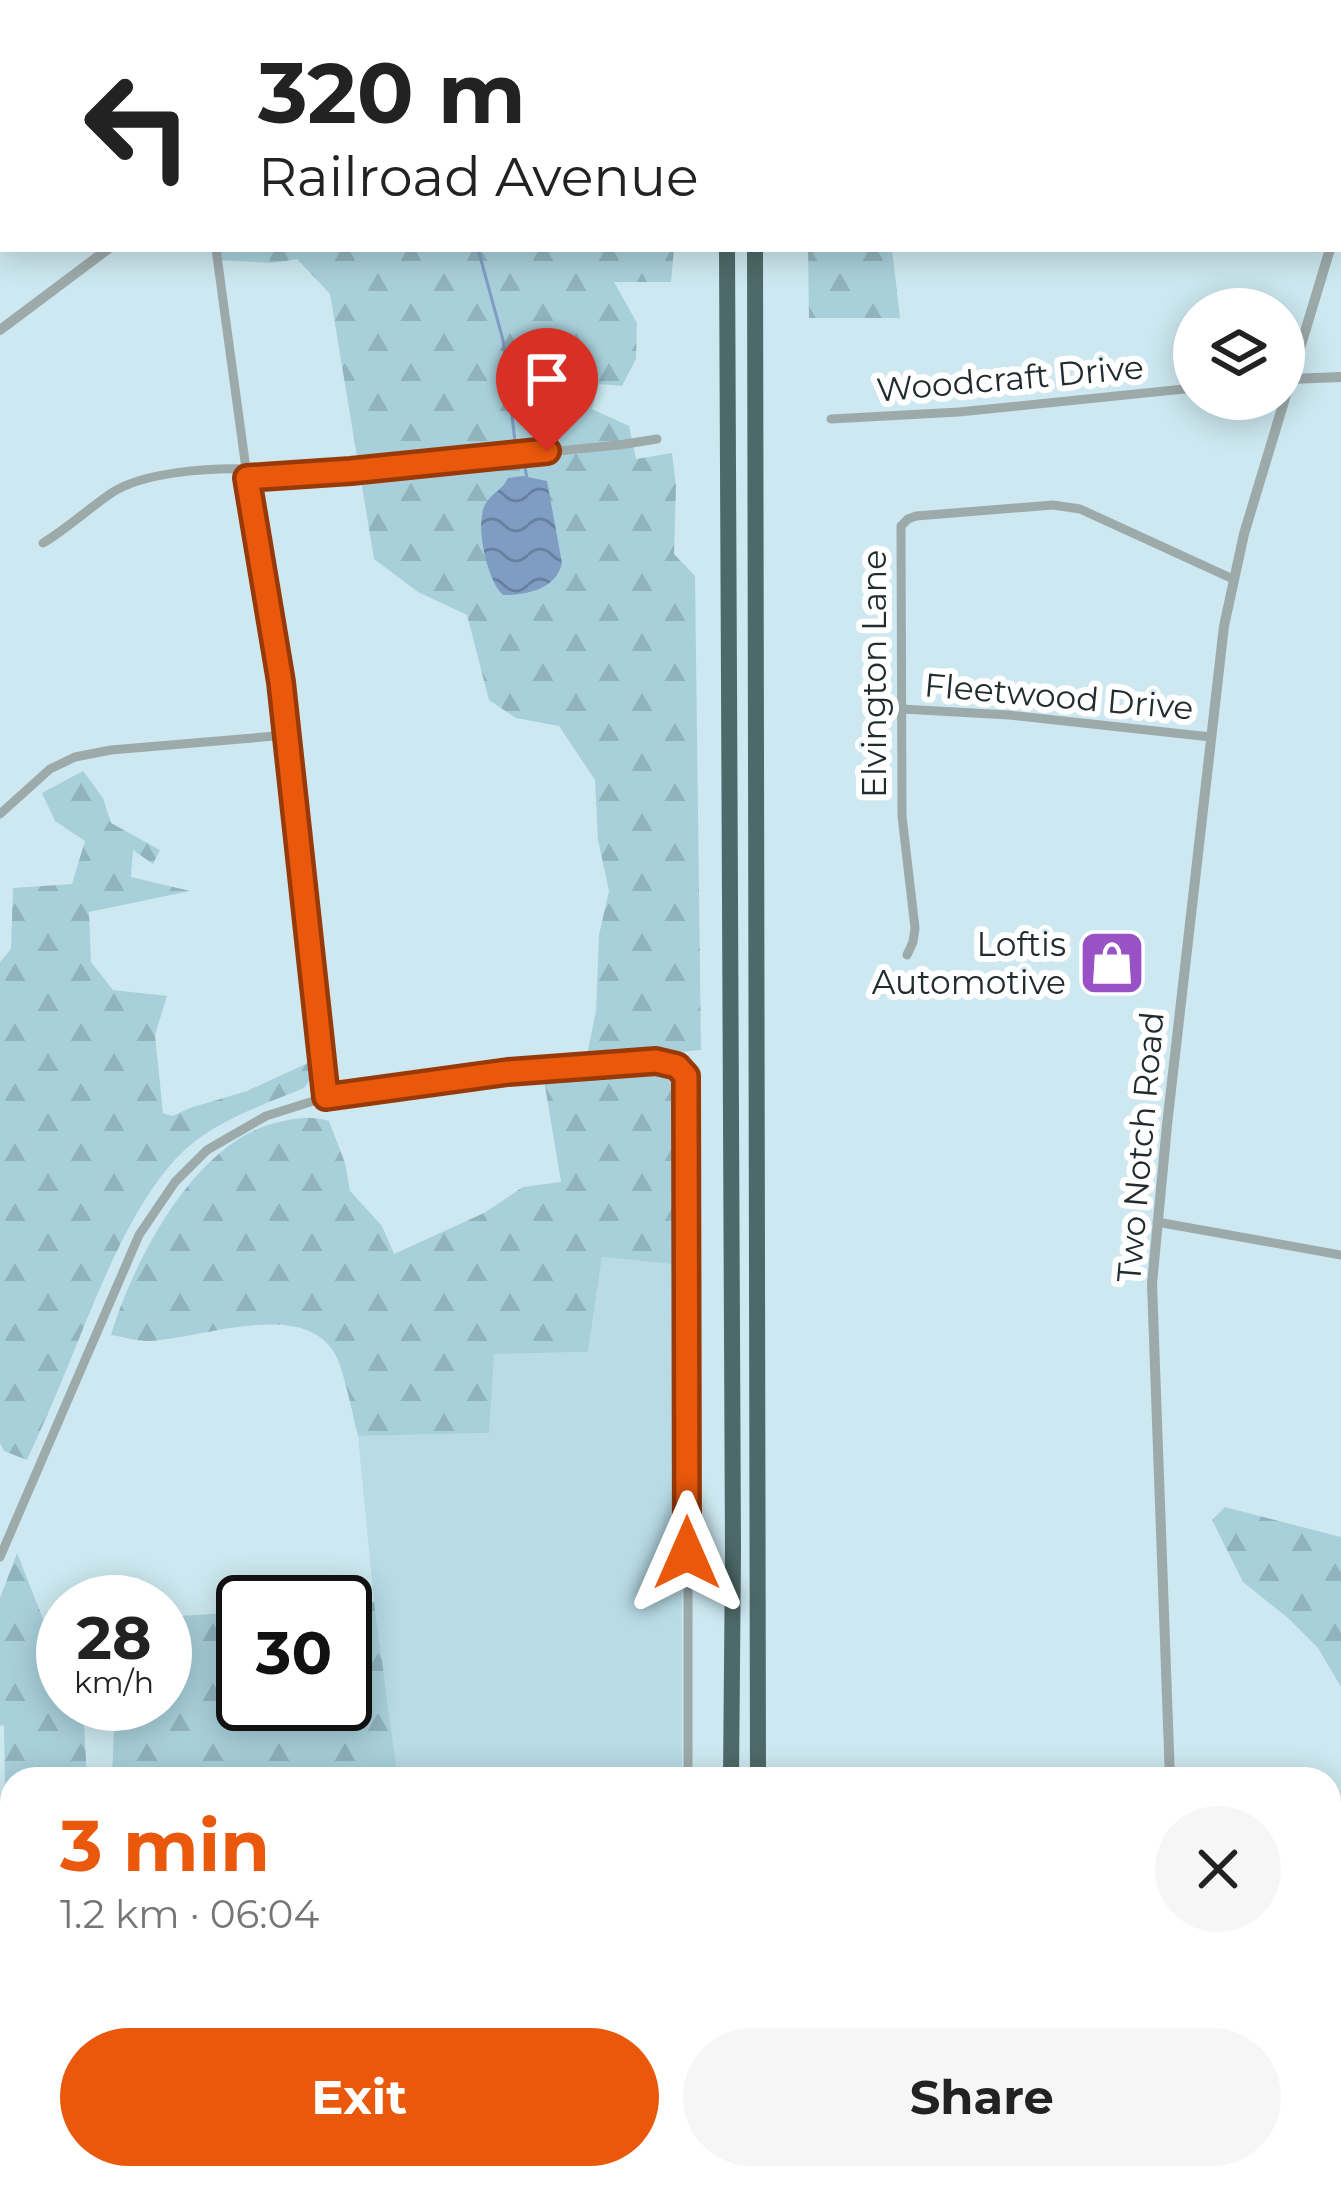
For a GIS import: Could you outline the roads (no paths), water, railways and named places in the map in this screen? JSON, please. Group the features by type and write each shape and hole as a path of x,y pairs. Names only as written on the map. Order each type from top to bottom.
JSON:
{"highway":[{"path":"727,252 731,1767"},
{"path":"755,252 758,1767"}],"street":[{"path":"0,330 104,252"},
{"path":"216,252 287,735 326,1097"},
{"name":"Two Notch Road","path":"1305,325 1329,252"},
{"path":"1305,378 1341,377"},
{"name":"Woodcraft Drive","path":"831,419 959,412 1173,390"},
{"name":"Two Notch Road","path":"1169,1767 1154,1351 1157,1222 1224,626 1276,420"},
{"path":"43,543 113,492 184,473 351,471 656,439"},
{"name":"Elvington Lane","path":"907,955 915,928 902,816 900,535 908,519 1007,507 1080,509 1233,579"},
{"name":"Fleetwood Drive","path":"902,710 1009,715 1211,737"},
{"path":"0,814 50,769 75,757 287,735"},
{"path":"0,1557 130,1256 163,1196 194,1160 266,1116 326,1097 508,1072 656,1061 677,1066 686,1076 688,1767"},
{"path":"1157,1222 1341,1256"}],"water":[{"path":"508,478 547,481 562,563 554,579 540,589 503,595 487,564 481,520 488,500"}],"waterway":[{"path":"479,252 503,340 516,450"},
{"path":"525,467 527,479"}],"place":[{"name":"Loftis Automotive","path":"1112,963"}]}
